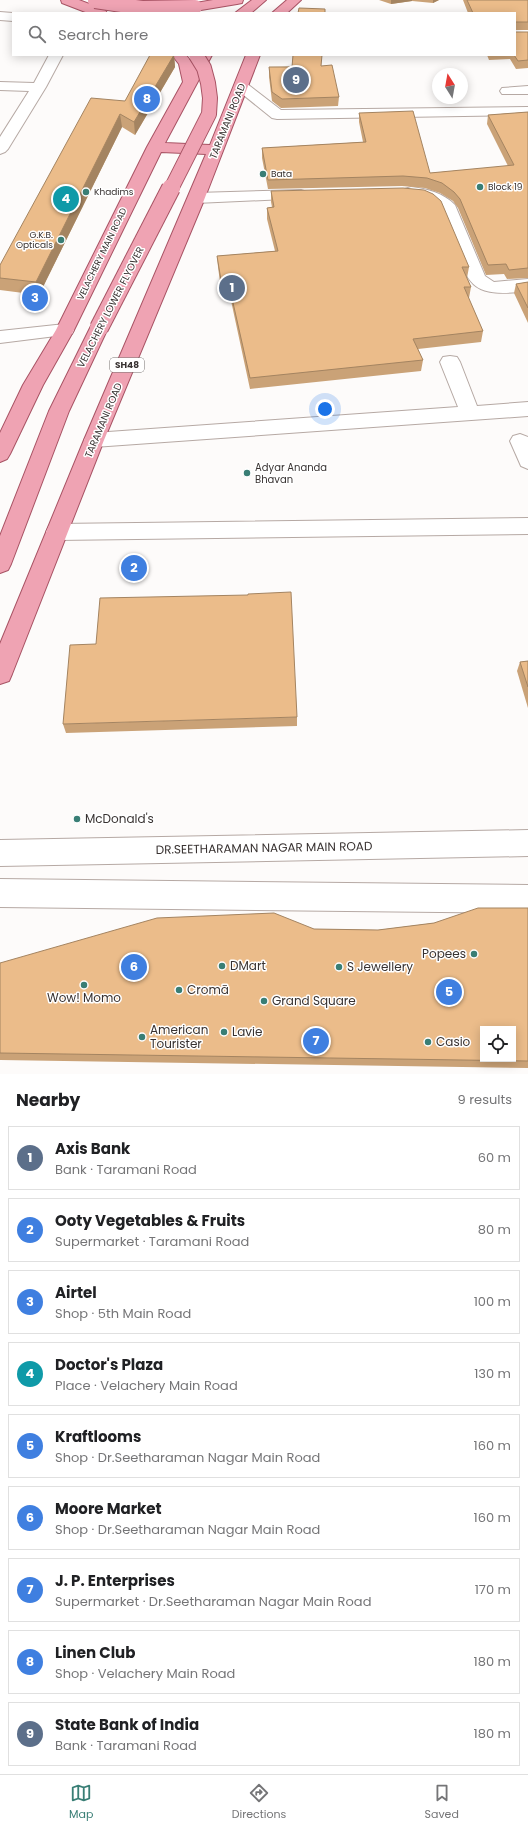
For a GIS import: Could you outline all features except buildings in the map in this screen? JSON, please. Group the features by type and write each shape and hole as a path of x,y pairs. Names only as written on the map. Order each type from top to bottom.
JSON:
{"main road":[{"path":"67,0 97,12"},
{"path":"91,0 123,6 158,9 195,7 241,8 260,0"},
{"path":"119,0 140,12"},
{"path":"280,12 295,0"},
{"path":"150,1 174,12"},
{"path":"180,56 186,64 189,81"},
{"name":"VELACHERY LOWER FLYOVER","path":"0,564 59,411 79,367 209,114 211,97 204,70 197,56"},
{"name":"VELACHERY MAIN ROAD","path":"2,445 33,385 65,330 155,147 189,81 204,56"},
{"name":"TARAMANI ROAD","path":"0,674 94,440 216,150 253,56"},
{"path":"155,147 216,150"}],"street":[{"path":"126,12 150,1"},
{"path":"0,16 12,17"},
{"path":"0,149 39,87 55,56"},
{"path":"0,86 39,87"},
{"path":"241,86 277,115 528,111"},
{"path":"507,92 528,90"},
{"path":"394,192 420,193 442,201 449,209 477,279 482,285 488,288 528,285"},
{"path":"196,198 315,194"},
{"path":"0,337 65,330"},
{"path":"450,362 470,413"},
{"path":"94,440 528,408"},
{"path":"520,441 528,461"},
{"path":"57,532 528,526"},
{"name":"DR.SEETHARAMAN NAGAR MAIN ROAD","path":"0,854 528,843"},
{"path":"0,893 528,899"}],"place":[{"name":"State Bank of India","path":"296,80"},
{"name":"Linen Club","path":"147,99"},
{"name":"Bata","path":"263,174"},
{"name":"Block 19","path":"480,187"},
{"name":"Khadims","path":"86,192"},
{"name":"Doctor's Plaza","path":"66,199"},
{"name":"G.K.B. Opticals","path":"61,240"},
{"name":"Axis Bank","path":"232,288"},
{"name":"Airtel","path":"35,298"},
{"name":"Adyar Ananda Bhavan","path":"247,473"},
{"name":"Ooty Vegetables & Fruits","path":"134,568"},
{"name":"McDonald's","path":"77,819"},
{"name":"Popees","path":"474,954"},
{"name":"DMart","path":"222,966"},
{"name":"Moore Market","path":"134,967"},
{"name":"S Jewellery","path":"339,967"},
{"name":"Wow! Momo","path":"84,985"},
{"name":"Cromā","path":"179,990"},
{"name":"Kraftlooms","path":"449,992"},
{"name":"Grand Square","path":"264,1001"},
{"name":"Lavie","path":"224,1032"},
{"name":"American Tourister","path":"142,1037"},
{"name":"J. P. Enterprises","path":"316,1041"},
{"name":"Casio","path":"428,1042"}]}
